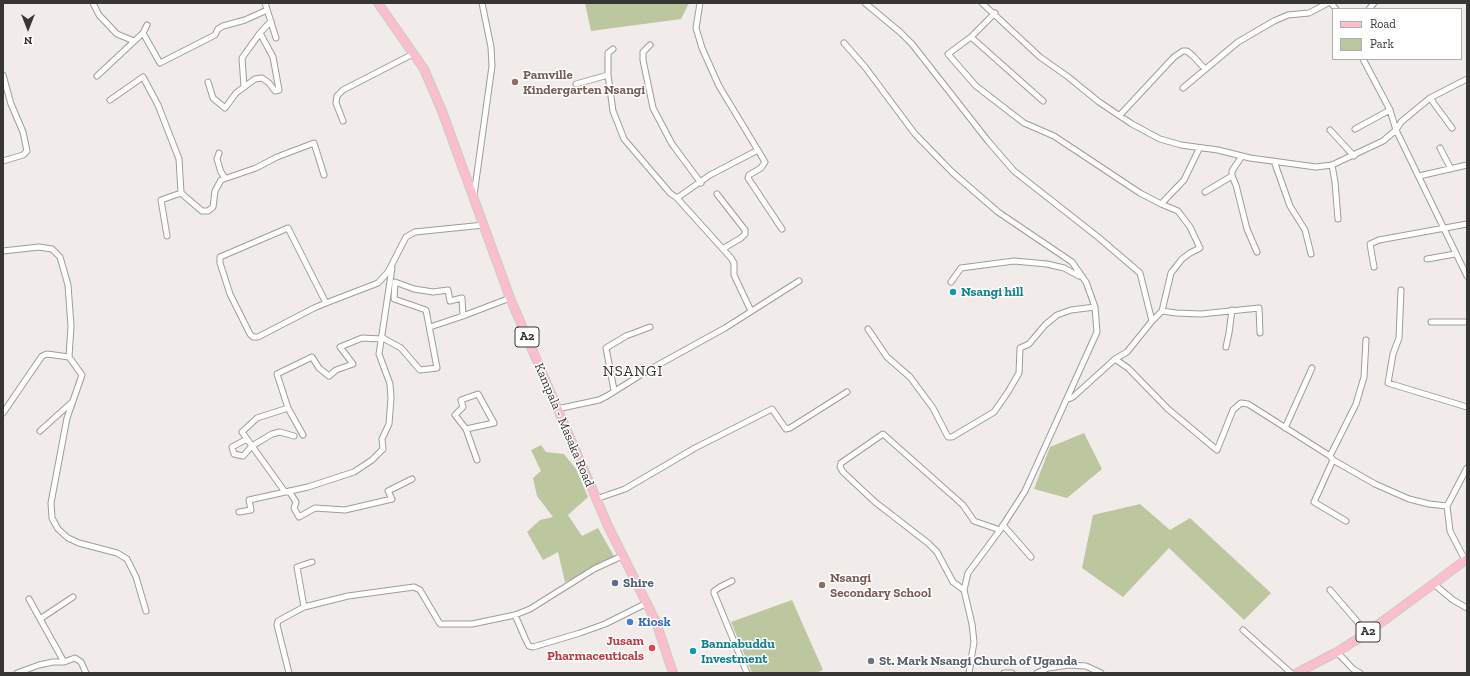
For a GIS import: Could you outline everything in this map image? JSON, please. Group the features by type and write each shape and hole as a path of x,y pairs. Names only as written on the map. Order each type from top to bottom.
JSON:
{"main road":[{"name":"Kampala - Masaka Road","path":"378,3 424,69 442,111 474,196 510,298 596,499 622,556 656,622 673,673"},
{"name":"A2","path":"1297,673 1337,652 1367,633 1466,560"}],"street":[{"path":"93,3 99,15 117,34 134,41"},
{"path":"265,3 276,38"},
{"path":"474,196 492,66 491,47 482,3"},
{"path":"700,3 696,28 702,48 719,86 738,120 765,162 764,165 749,175 748,178 782,229"},
{"path":"865,3 912,44 988,141 1014,171 1098,237 1140,273 1152,321"},
{"path":"982,3 995,13 1040,57 1067,76 1099,102 1132,124 1160,139 1199,149 1218,150 1242,156 1316,167 1332,165 1354,156 1382,141 1430,98 1467,79"},
{"path":"1183,88 1238,42 1274,21 1288,15 1309,13 1328,3"},
{"path":"143,33 160,63 215,35 218,29 223,26 245,20 267,10"},
{"path":"995,13 971,37 948,54 976,86 1024,123 1054,136 1140,193 1178,211 1190,227 1200,248 1182,259 1171,273 1162,311 1127,352 1115,359 1073,397 1066,400"},
{"path":"244,87 242,58 260,33 271,22"},
{"path":"97,76 143,33 148,25"},
{"path":"208,82 213,98 225,108 236,93 255,80 262,78 269,83 275,91 279,90 273,57 260,33"},
{"path":"971,37 1043,101"},
{"path":"844,43 925,146 986,202 1072,262 1086,282 1095,307 1097,332 1025,491 1000,530 968,573 964,590 974,634 969,673"},
{"path":"650,45 643,52 643,60 653,108 672,144 701,183"},
{"path":"613,49 608,52 608,75 613,111 624,139 670,193 677,198 724,248 734,261 734,276 751,311"},
{"path":"1120,115 1174,57 1182,51 1187,51 1204,69"},
{"path":"343,121 336,103 337,96 343,90 413,54"},
{"path":"1364,60 1390,110 1396,130 1467,276"},
{"path":"3,75 11,104 23,132 27,151 23,155 3,161"},
{"path":"576,84 608,75"},
{"path":"110,100 143,77 158,105 180,159 181,193 202,211 208,211 213,207 217,185 224,178 256,168 277,157 314,143 324,175"},
{"path":"1430,98 1452,128"},
{"path":"1355,129 1390,110"},
{"path":"1330,130 1354,156"},
{"path":"1440,148 1451,169"},
{"path":"1161,204 1184,180 1199,149"},
{"path":"677,198 701,183 710,175 758,150"},
{"path":"219,153 217,159 224,178"},
{"path":"1242,156 1232,171 1232,176 1236,185 1247,229 1256,252"},
{"path":"1274,160 1290,206 1305,230 1311,254"},
{"path":"1332,165 1338,219"},
{"path":"1419,176 1467,165"},
{"path":"1205,192 1232,176"},
{"path":"168,236 161,200 181,193"},
{"path":"717,194 745,230 741,238 724,248"},
{"path":"1374,267 1370,244 1379,240 1467,224"},
{"path":"326,303 288,228 220,257 220,263 230,294 250,334 254,337 258,337 326,303 378,283 392,265 406,237 415,232 484,225"},
{"path":"3,251 39,247 52,249 60,257 68,285 71,326 69,357 82,375 67,418 52,498 52,518 58,529 68,538 79,543 117,553 127,559 136,577 146,611"},
{"path":"1427,259 1456,254"},
{"path":"951,282 961,268 1014,261 1047,264 1064,268 1076,273 1086,282"},
{"path":"239,512 251,510 249,500 308,487 354,472 372,460 383,449 382,439 389,424 391,398 390,384 379,354 392,265"},
{"path":"557,409 599,400 614,390 689,349 799,281"},
{"path":"303,435 288,408 277,374 312,357 319,368 329,376 336,370 353,364 340,347 362,338 381,338 401,348 420,370 437,368 426,310 394,299 395,282 420,290 433,292 448,290 450,301 462,298 463,316"},
{"path":"1401,290 1399,338 1393,354 1388,383 1467,407"},
{"path":"430,327 510,298"},
{"path":"868,330 887,357 910,377 933,408 948,437 952,437 994,412 1019,373 1020,348 1029,344 1045,325 1058,315 1071,310 1095,307"},
{"path":"1162,311 1202,314 1258,308 1260,333"},
{"path":"1226,347 1230,332 1232,310"},
{"path":"1431,322 1467,322"},
{"path":"614,390 606,348 626,336 650,326"},
{"path":"1346,521 1314,502 1356,404 1364,377 1366,340"},
{"path":"3,413 42,356 47,354 69,357"},
{"path":"1115,359 1128,368 1168,409 1217,450 1233,410 1241,403 1248,404 1375,484 1409,499 1429,504 1447,506"},
{"path":"1285,428 1312,368"},
{"path":"596,499 625,489 695,448 772,409 786,429 790,428 847,392"},
{"path":"466,429 494,423 478,394 461,400 463,407 455,415 466,429 477,460"},
{"path":"40,431 72,402"},
{"path":"288,408 257,418 240,431 296,502 294,508 299,517 315,508 345,510 392,499 388,491 412,479"},
{"path":"247,439 232,447 234,454 243,456 252,446 272,434 280,432 294,436"},
{"path":"964,590 953,582 937,552 928,543 875,502 843,472 840,467 841,463 883,434 963,505 974,521 1000,530"},
{"path":"1466,560 1450,531 1447,506 1467,468"},
{"path":"1003,524 1030,557"},
{"path":"289,673 278,630 278,621 304,608 348,596 409,587 420,590 440,624 472,624 515,615 559,592 594,569 622,556"},
{"path":"304,608 297,567 312,562"},
{"path":"732,581 720,587 714,591 714,593 747,673"},
{"path":"1434,585 1453,600 1467,608"},
{"path":"1330,590 1367,633"},
{"path":"40,619 73,597"},
{"path":"29,599 64,662"},
{"path":"515,615 529,646 533,647 599,626 647,603"},
{"path":"1243,630 1291,673"},
{"path":"1337,652 1351,671 1360,673"},
{"path":"16,673 53,662 64,662 75,658 82,662 86,673"},
{"path":"1037,673 1048,668 1069,665 1086,666 1101,673"},
{"path":"1004,673 1012,673"}],"green space":[{"path":"585,3 689,3 681,19 591,31"},
{"path":"1084,433 1102,469 1067,498 1034,489 1050,447"},
{"path":"541,445 546,452 564,454 576,469 588,497 568,515 582,536 598,528 615,558 584,576 565,582 558,552 543,560 527,532 540,520 553,517 537,496 533,478 541,471 531,450"},
{"path":"1140,504 1170,530 1190,518 1271,593 1244,620 1169,548 1123,597 1082,568 1093,515"},
{"path":"792,600 823,670 816,673 752,673 731,622"}],"place":[{"name":"Pamville Kindergarten Nsangi","path":"515,82"},
{"name":"Nsangi hill","path":"953,292"},
{"name":"Shire","path":"615,583"},
{"name":"Nsangi Secondary School","path":"822,585"},
{"name":"Kiosk","path":"630,622"},
{"name":"Jusam Pharmaceuticals","path":"652,648"},
{"name":"Bannabuddu Investment","path":"693,651"},
{"name":"St. Mark Nsangi Church of Uganda","path":"871,661"}],"district":[{"name":"NSANGI","path":"633,372"}]}
